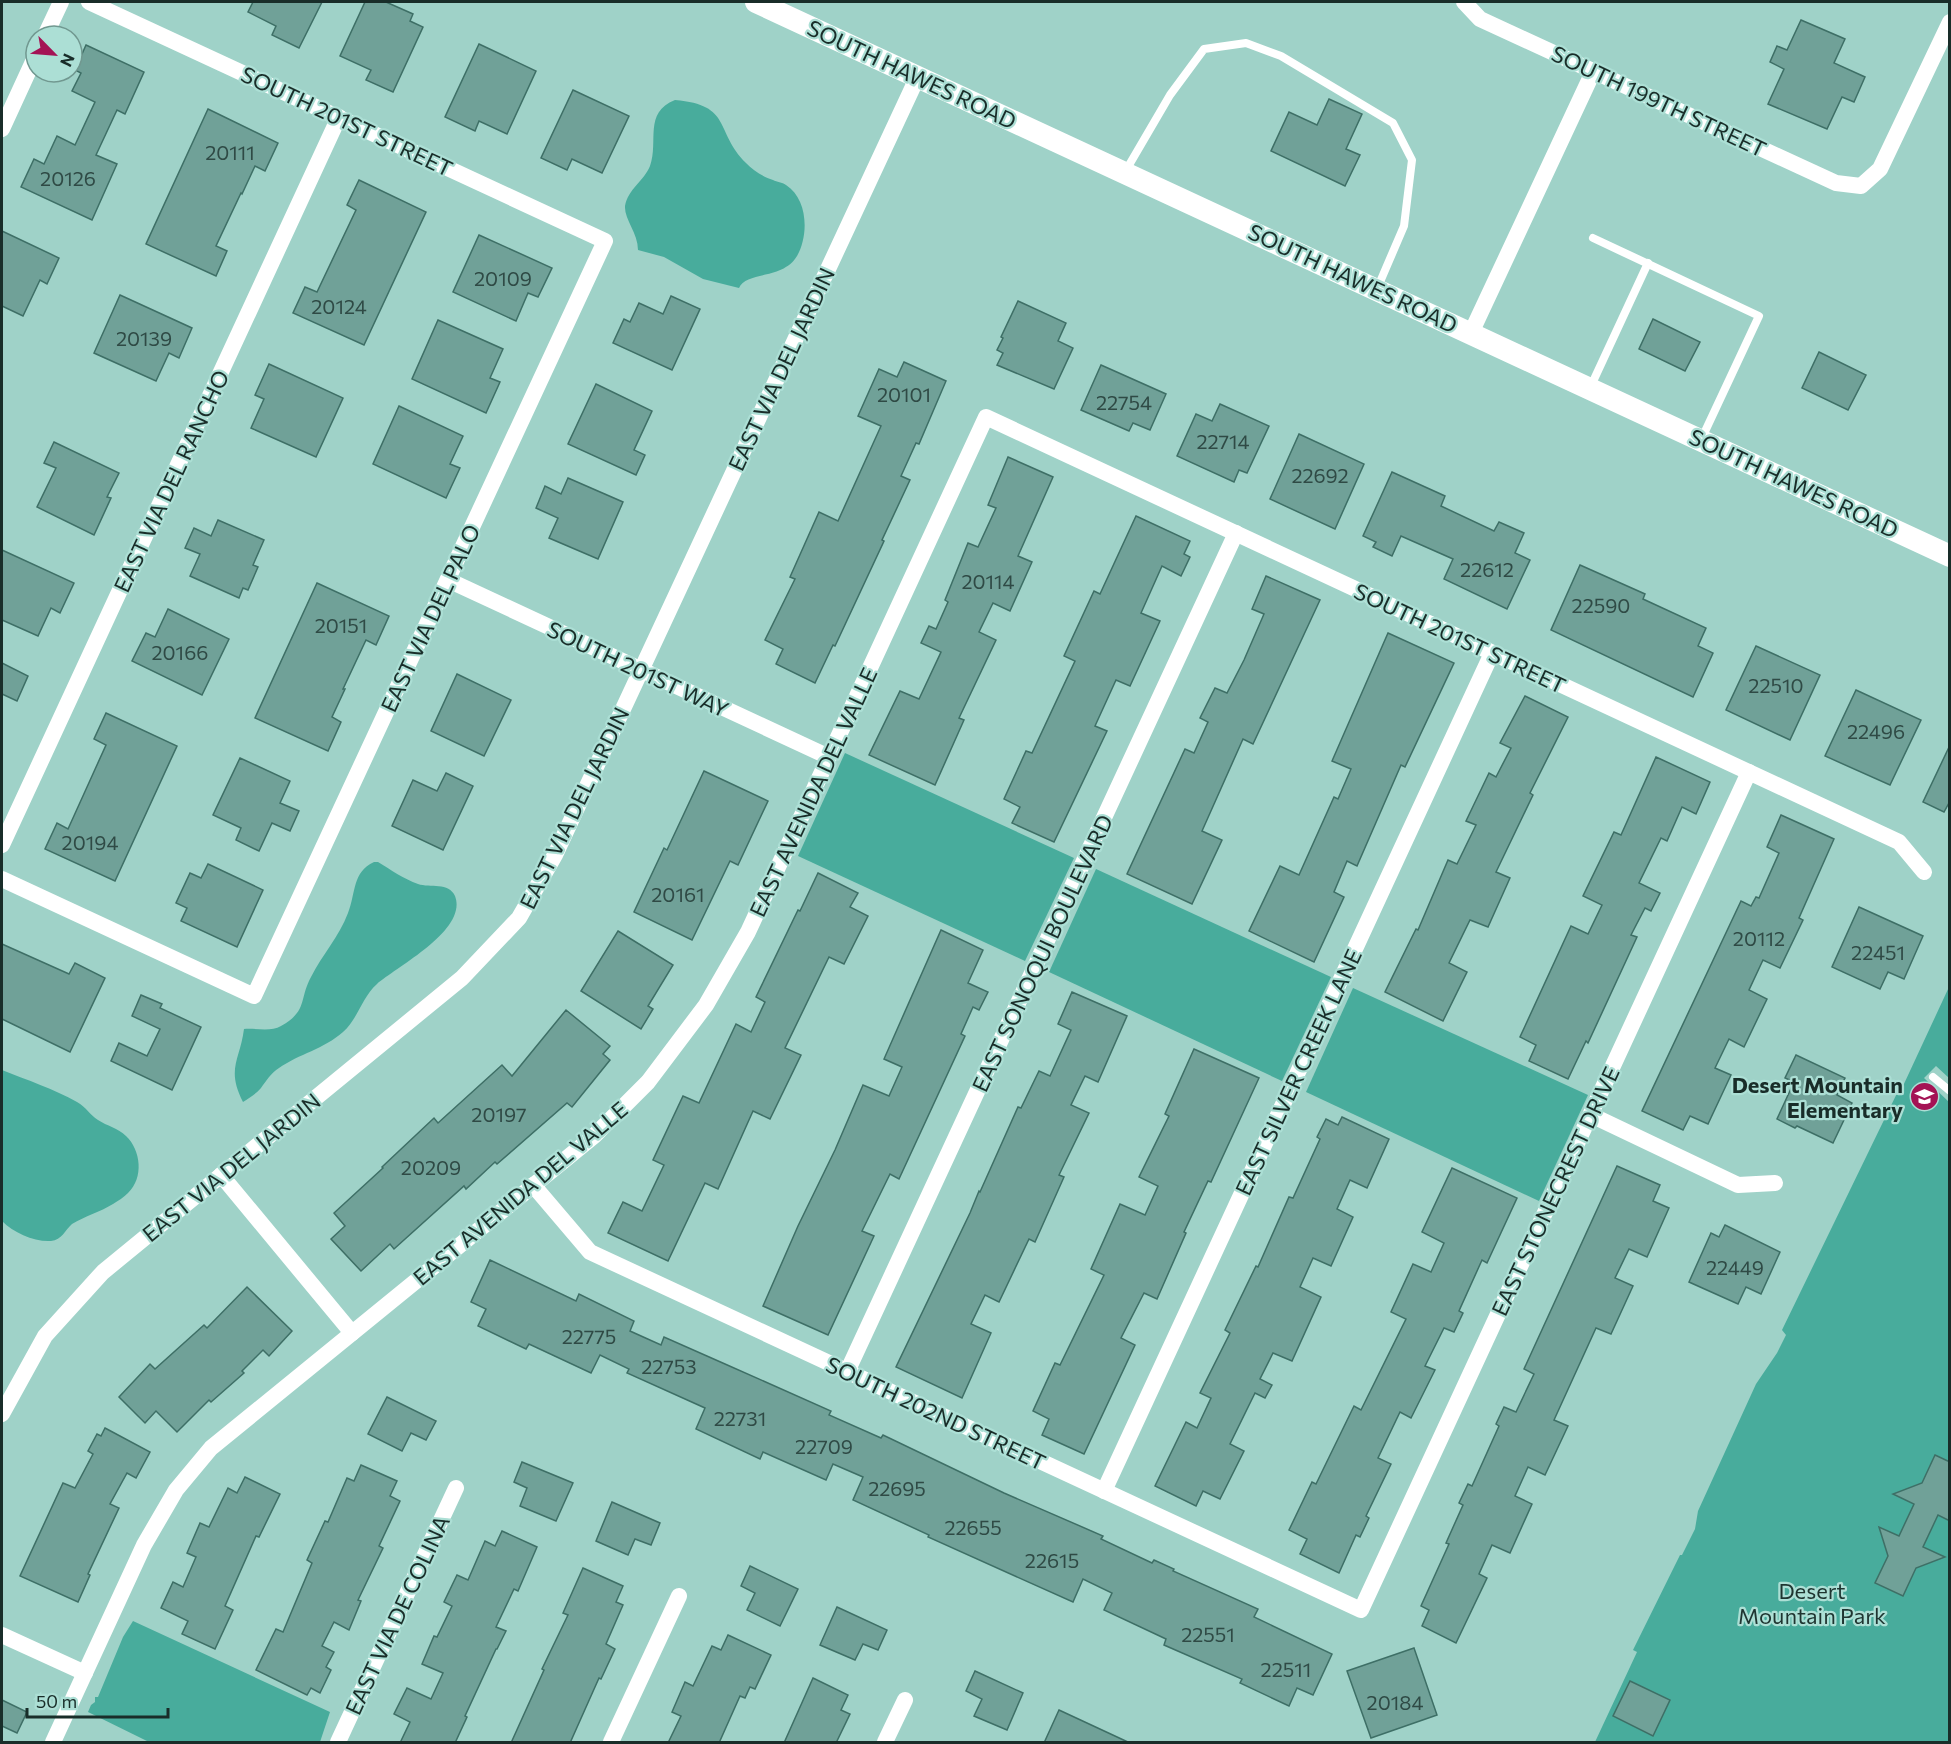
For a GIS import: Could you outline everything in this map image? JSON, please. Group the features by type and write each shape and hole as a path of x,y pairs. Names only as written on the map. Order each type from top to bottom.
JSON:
{"main road":[{"name":"SOUTH HAWES ROAD","path":"756,2 1950,556"}],"street":[{"path":"51,24 61,2"},
{"name":"SOUTH 201ST STREET","path":"89,2 605,241"},
{"name":"SOUTH 199TH STREET","path":"1464,2 1480,19 1593,72 1836,183 1862,186 1880,169 1950,22"},
{"path":"1471,333 1593,72"},
{"name":"EAST VIA DEL JARDIN","path":"2,1414 45,1336 103,1272 462,978 519,918 555,855 918,76"},
{"path":"2,129 24,81"},
{"name":"EAST VIA DEL RANCHO","path":"2,845 339,117"},
{"name":"EAST VIA DEL PALO","path":"2,879 255,996 605,241"},
{"name":"SOUTH 201ST STREET","path":"986,417 1899,842 1924,872"},
{"name":"EAST AVENIDA DEL VALLE","path":"52,1743 144,1545 176,1490 212,1448 594,1136 648,1082 706,1005 748,932 986,417"},
{"name":"EAST SONOQUI BOULEVARD","path":"848,1372 1236,533"},
{"name":"SOUTH 201ST WAY","path":"448,580 829,758"},
{"name":"EAST SILVER CREEK LANE","path":"1104,1491 1492,652"},
{"name":"EAST STONECREST DRIVE","path":"1361,1610 1749,772"},
{"path":"1590,1115 1738,1185 1775,1184"},
{"path":"221,1175 352,1334"},
{"name":"SOUTH 202ND STREET","path":"533,1185 590,1252 1361,1610"},
{"name":"EAST VIA DE COLINA","path":"338,1743 456,1488"},
{"path":"611,1743 679,1596"},
{"path":"2,1635 85,1673"},
{"path":"885,1743 905,1700"}],"lane":[{"path":"1125,172 1170,95 1204,49 1246,43 1281,56 1307,74 1393,123 1412,160 1404,226 1377,289"},
{"path":"1593,238 1759,316 1701,440"},
{"path":"1590,388 1648,263"},
{"path":"1933,1077 1950,1091"}],"green space":[{"path":"675,100 706,107 715,114 736,151 746,163 769,179 784,184 799,199 805,228 801,247 791,264 783,269 749,279 739,288 703,279 664,257 638,250 625,206 629,195 650,166 655,120 665,106"},
{"path":"845,753 1074,858 1025,961 798,856"},
{"path":"374,862 418,884 444,887 452,892 455,896 456,909 451,922 429,946 372,989 353,1021 343,1032 328,1043 279,1068 259,1090 243,1102 235,1081 235,1073 244,1029 277,1028 290,1020 299,1010 311,977 344,922 358,877 367,866"},
{"path":"1096,869 1331,977 1282,1081 1049,972"},
{"name":"Desert Mountain Park","path":"1949,987 1949,1078 1936,1066 1924,1078 1950,1103 1949,1742 1595,1742 1637,1652 1633,1650 1695,1529 1698,1511 1756,1384 1786,1335 1782,1330 1901,1085 1903,1086"},
{"path":"1353,988 1588,1095 1539,1201 1306,1092"},
{"path":"2,1070 80,1104 98,1120 120,1131 135,1149 139,1164 137,1180 128,1193 108,1207 72,1224 61,1237 55,1240 45,1241 31,1238 18,1233 2,1221"},
{"path":"133,1621 330,1712 320,1742 149,1742 88,1712 95,1702 95,1697 98,1697 123,1637"}],"building":[{"path":"253,2 322,2 299,48 272,35 276,26 248,12"},
{"path":"365,2 386,2 413,14 410,21 423,27 393,92 366,80 371,70 340,56"},
{"path":"1801,20 1845,39 1834,63 1865,77 1854,102 1842,97 1827,129 1768,104 1784,69 1770,62 1777,46 1787,50"},
{"path":"479,44 536,71 507,134 479,121 475,131 445,117"},
{"path":"86,45 144,72 125,114 117,110 96,155 117,164 92,220 21,187 34,159 44,164 57,136 75,145 95,102 72,91 76,84 84,84"},
{"path":"573,90 629,116 602,173 572,159 567,170 541,158"},
{"path":"1329,99 1362,114 1346,149 1360,155 1345,186 1271,151 1289,112 1317,125"},
{"path":"208,109 278,143 265,171 255,166 216,246 227,251 216,276 146,244"},
{"path":"359,180 426,212 364,345 293,313 305,287 317,292 356,210 347,205"},
{"path":"2,231 59,258 47,284 40,280 23,316 2,306"},
{"path":"479,235 552,268 538,297 528,293 516,321 453,292"},
{"path":"120,295 192,328 179,358 169,353 156,381 94,353"},
{"path":"671,296 700,309 672,370 613,343 624,319 630,322 639,303 663,314"},
{"path":"1018,301 1066,323 1058,341 1073,348 1054,389 997,365 1003,353 997,350 1003,338 1001,337"},
{"path":"1653,319 1700,342 1685,371 1639,349"},
{"path":"438,320 503,349 490,378 500,382 486,413 412,379"},
{"path":"1819,352 1866,375 1848,410 1802,388"},
{"path":"904,362 946,381 919,444 916,443 901,476 910,480 882,540 884,541 835,646 833,645 815,683 776,664 783,649 765,640 795,579 790,577 819,512 838,521 881,426 858,416 879,369 897,377"},
{"path":"269,364 343,398 316,457 251,428 264,399 255,395"},
{"path":"1101,365 1166,394 1150,430 1133,423 1129,431 1081,410"},
{"path":"596,384 652,411 634,450 645,455 636,475 568,444"},
{"path":"1220,404 1269,426 1247,473 1239,470 1234,482 1177,456 1196,414 1212,421"},
{"path":"399,406 463,436 450,464 460,468 446,498 373,464"},
{"path":"1299,434 1364,464 1335,529 1270,499"},
{"path":"54,442 119,473 107,497 111,498 94,535 37,507 56,468 44,463"},
{"path":"1008,457 1053,477 1018,556 1032,562 1010,611 993,603 979,632 996,640 959,718 964,720 935,785 869,755 900,691 919,699 941,652 921,643 929,626 936,629 948,602 945,600 968,543 978,547 996,508 988,505"},
{"path":"1392,472 1445,496 1441,506 1494,531 1499,522 1524,533 1515,553 1530,560 1507,609 1444,579 1453,559 1401,536 1392,556 1373,547 1376,542 1363,536"},
{"path":"568,478 623,502 598,559 549,538 558,518 536,508 545,486 561,494"},
{"path":"1136,516 1190,541 1184,554 1190,557 1181,576 1162,566 1141,613 1160,621 1130,686 1116,680 1095,726 1107,731 1054,842 1012,823 1020,807 1004,799 1026,751 1032,753 1075,661 1064,656 1094,591 1100,594"},
{"path":"218,520 264,540 253,565 258,567 248,590 243,588 239,598 190,576 200,554 185,548 194,528 211,536"},
{"path":"2,550 74,583 60,613 51,608 38,636 2,620"},
{"path":"1580,565 1645,594 1643,599 1706,628 1698,646 1713,653 1693,697 1551,630"},
{"path":"1266,576 1320,600 1253,744 1243,739 1202,831 1222,840 1192,904 1127,874 1185,749 1194,753 1208,722 1200,718 1215,688 1227,693 1244,660 1264,614 1252,609"},
{"path":"317,583 389,616 376,645 366,640 343,689 345,689 332,717 341,722 328,751 255,718"},
{"path":"168,609 229,639 202,695 132,661 146,633 155,637"},
{"path":"1388,633 1454,663 1405,767 1401,765 1357,866 1347,861 1334,892 1344,897 1314,962 1249,931 1280,866 1299,875 1334,797 1338,799 1351,769 1332,761"},
{"path":"1756,646 1820,675 1790,740 1726,710"},
{"path":"2,663 28,676 17,701 2,694"},
{"path":"457,674 511,700 484,756 431,731"},
{"path":"1856,690 1921,720 1890,785 1825,756"},
{"path":"1525,696 1568,717 1530,793 1533,795 1496,872 1510,878 1488,927 1470,920 1449,963 1467,972 1443,1021 1385,992 1416,929 1418,930 1448,860 1457,864 1476,825 1466,821 1489,773 1496,777 1511,748 1500,743"},
{"path":"106,713 177,746 115,881 45,849 57,823 68,829 106,745 94,739"},
{"path":"1950,745 1950,801 1944,812 1923,802"},
{"path":"1656,757 1710,782 1696,814 1682,807 1667,841 1661,838 1639,883 1660,893 1651,911 1645,908 1631,935 1637,937 1588,1043 1586,1041 1568,1079 1529,1061 1536,1045 1520,1037 1571,926 1588,934 1602,905 1583,896 1614,832 1621,835"},
{"path":"240,758 290,781 280,803 299,811 290,831 272,823 259,851 236,840 241,828 213,815"},
{"path":"704,771 768,801 738,865 730,861 692,940 634,912 664,848 667,850"},
{"path":"446,773 473,786 443,850 392,826 413,780 437,791"},
{"path":"1781,815 1834,839 1799,918 1803,920 1780,968 1763,960 1749,990 1767,999 1744,1047 1729,1039 1715,1068 1731,1075 1708,1124 1690,1116 1683,1130 1642,1111 1741,901 1751,906 1756,897 1759,898 1779,853 1767,847"},
{"path":"208,864 263,890 237,947 181,921 187,908 176,903 190,873 201,878"},
{"path":"818,873 858,893 850,907 868,916 844,964 829,957 785,1048 801,1055 770,1119 753,1111 718,1189 705,1183 668,1261 608,1233 623,1202 642,1211 664,1165 653,1160 683,1096 699,1103 736,1024 751,1032 765,1002 756,997"},
{"path":"1859,907 1923,936 1904,979 1888,972 1880,989 1832,967"},
{"path":"941,930 983,950 968,983 988,992 979,1010 973,1007 961,1034 965,1036 899,1179 890,1174 862,1231 874,1236 828,1335 763,1306 863,1085 889,1096 902,1067 884,1059"},
{"path":"618,931 673,965 648,1006 653,1009 641,1029 581,991"},
{"path":"2,944 69,974 75,963 105,978 70,1052 2,1019"},
{"path":"1072,992 1127,1016 1098,1082 1085,1076 1071,1105 1089,1113 1059,1175 1064,1177 1035,1242 1029,1239 999,1302 985,1295 971,1324 991,1333 962,1398 896,1367 1018,1107 1021,1108 1039,1071 1050,1076 1071,1030 1058,1024"},
{"path":"141,995 162,1004 160,1008 201,1027 172,1090 111,1061 119,1043 147,1056 160,1029 132,1016"},
{"path":"566,1010 610,1046 603,1054 610,1060 572,1107 567,1103 466,1189 464,1186 394,1249 390,1244 361,1271 331,1239 345,1226 334,1213 434,1118 438,1123 502,1065 512,1076"},
{"path":"1194,1049 1259,1078 1211,1182 1208,1181 1184,1232 1186,1233 1157,1299 1144,1293 1121,1338 1135,1345 1084,1454 1042,1435 1049,1419 1033,1411 1055,1363 1060,1365 1104,1275 1091,1269 1120,1204 1145,1215 1158,1186 1139,1177 1169,1116 1165,1114"},
{"path":"1796,1055 1845,1078 1837,1095 1852,1103 1833,1143 1777,1119 1794,1082 1785,1078"},
{"path":"1342,1117 1389,1139 1367,1188 1350,1180 1337,1209 1353,1217 1331,1266 1313,1258 1300,1287 1321,1297 1292,1361 1273,1353 1260,1379 1272,1385 1265,1398 1255,1393 1230,1444 1244,1451 1220,1499 1203,1491 1196,1506 1155,1486 1186,1422 1197,1428 1211,1398 1200,1393 1230,1333 1225,1330 1256,1266 1258,1267 1289,1197 1293,1198 1320,1139 1317,1137 1326,1119 1338,1125"},
{"path":"1617,1166 1660,1185 1653,1201 1669,1208 1647,1257 1629,1249 1615,1278 1633,1286 1611,1334 1596,1328 1554,1420 1568,1426 1545,1475 1528,1467 1515,1496 1532,1504 1510,1553 1492,1545 1479,1574 1487,1578 1456,1643 1422,1626 1429,1610 1421,1606 1449,1544 1446,1543 1463,1505 1459,1503 1468,1484 1472,1486 1499,1426 1496,1424 1504,1407 1516,1412 1534,1374 1524,1369"},
{"path":"1452,1168 1517,1198 1487,1263 1482,1260 1459,1311 1463,1313 1454,1332 1444,1328 1425,1366 1435,1370 1411,1418 1400,1412 1378,1458 1391,1464 1366,1516 1369,1518 1360,1537 1356,1535 1339,1573 1300,1554 1307,1539 1289,1530 1312,1482 1316,1484 1354,1406 1361,1410 1406,1319 1391,1312 1413,1264 1431,1272 1444,1243 1422,1232"},
{"path":"1725,1225 1780,1252 1761,1294 1746,1287 1738,1304 1689,1282 1711,1233 1719,1237"},
{"path":"490,1260 576,1301 579,1294 634,1321 630,1331 661,1345 664,1337 725,1364 831,1411 829,1415 881,1438 883,1435 1004,1493 1103,1536 1101,1539 1152,1563 1154,1560 1174,1569 1173,1571 1258,1609 1254,1617 1332,1654 1313,1695 1297,1688 1289,1706 1240,1683 1242,1679 1164,1645 1166,1639 1104,1610 1112,1593 1083,1579 1073,1602 928,1537 929,1535 853,1500 863,1477 833,1464 826,1480 763,1452 760,1459 696,1429 705,1408 627,1373 629,1369 600,1355 591,1373 529,1344 526,1349 478,1326 486,1309 471,1302"},
{"path":"247,1287 292,1331 269,1356 263,1350 242,1371 244,1373 211,1402 209,1400 177,1432 156,1411 145,1423 119,1397 150,1364 155,1369 204,1325 207,1328"},
{"path":"387,1397 436,1421 426,1440 411,1433 402,1451 368,1434"},
{"path":"105,1428 150,1452 136,1478 127,1473 110,1504 119,1508 88,1574 90,1575 78,1602 20,1576 63,1483 75,1488 93,1454 88,1451 97,1434 101,1436"},
{"path":"1935,1455 1950,1462 1950,1521 1938,1515 1923,1547 1945,1557 1916,1568 1903,1596 1875,1583 1888,1556 1879,1527 1899,1536 1914,1504 1893,1494 1922,1483"},
{"path":"522,1462 573,1483 556,1521 520,1506 527,1488 514,1482"},
{"path":"361,1465 397,1481 390,1496 400,1501 379,1546 383,1548 358,1600 361,1601 349,1630 334,1622 322,1646 334,1652 326,1667 331,1670 320,1693 311,1688 307,1695 256,1670 276,1629 283,1632 312,1563 307,1560 325,1521 328,1522 347,1478 354,1481"},
{"path":"245,1477 280,1494 259,1537 256,1536 225,1606 233,1610 215,1649 182,1634 188,1621 161,1608 173,1582 183,1587 196,1557 187,1553 200,1523 209,1527 228,1488 237,1493"},
{"path":"612,1502 660,1523 651,1545 635,1539 628,1555 596,1541"},
{"path":"502,1531 537,1547 518,1591 514,1589 496,1627 506,1631 465,1716 467,1717 455,1743 400,1743 410,1722 394,1714 407,1688 431,1699 443,1673 422,1664 434,1636 437,1637 452,1606 444,1602 457,1575 468,1580 485,1541 495,1546"},
{"path":"750,1566 798,1589 780,1626 747,1610 755,1593 741,1586"},
{"path":"583,1568 623,1586 616,1602 623,1605 606,1644 615,1649 601,1679 599,1678 570,1743 511,1743 568,1615 563,1613"},
{"path":"837,1607 887,1630 878,1650 863,1644 855,1660 820,1645"},
{"path":"728,1635 771,1655 755,1689 750,1687 745,1698 740,1696 719,1743 668,1743 681,1716 672,1712 685,1682 693,1686 712,1646 721,1650"},
{"path":"1414,1648 1437,1715 1371,1738 1347,1671"},
{"path":"975,1671 1023,1693 1007,1730 974,1716 982,1699 966,1691"},
{"path":"813,1678 848,1695 841,1710 850,1714 836,1743 784,1743"},
{"path":"1630,1681 1670,1700 1653,1736 1613,1716"},
{"path":"2,1700 27,1712 17,1733 2,1726"},
{"path":"1059,1710 1130,1743 1044,1743"}],"place":[{"name":"Desert Mountain Elementary","path":"1924,1097"}]}
